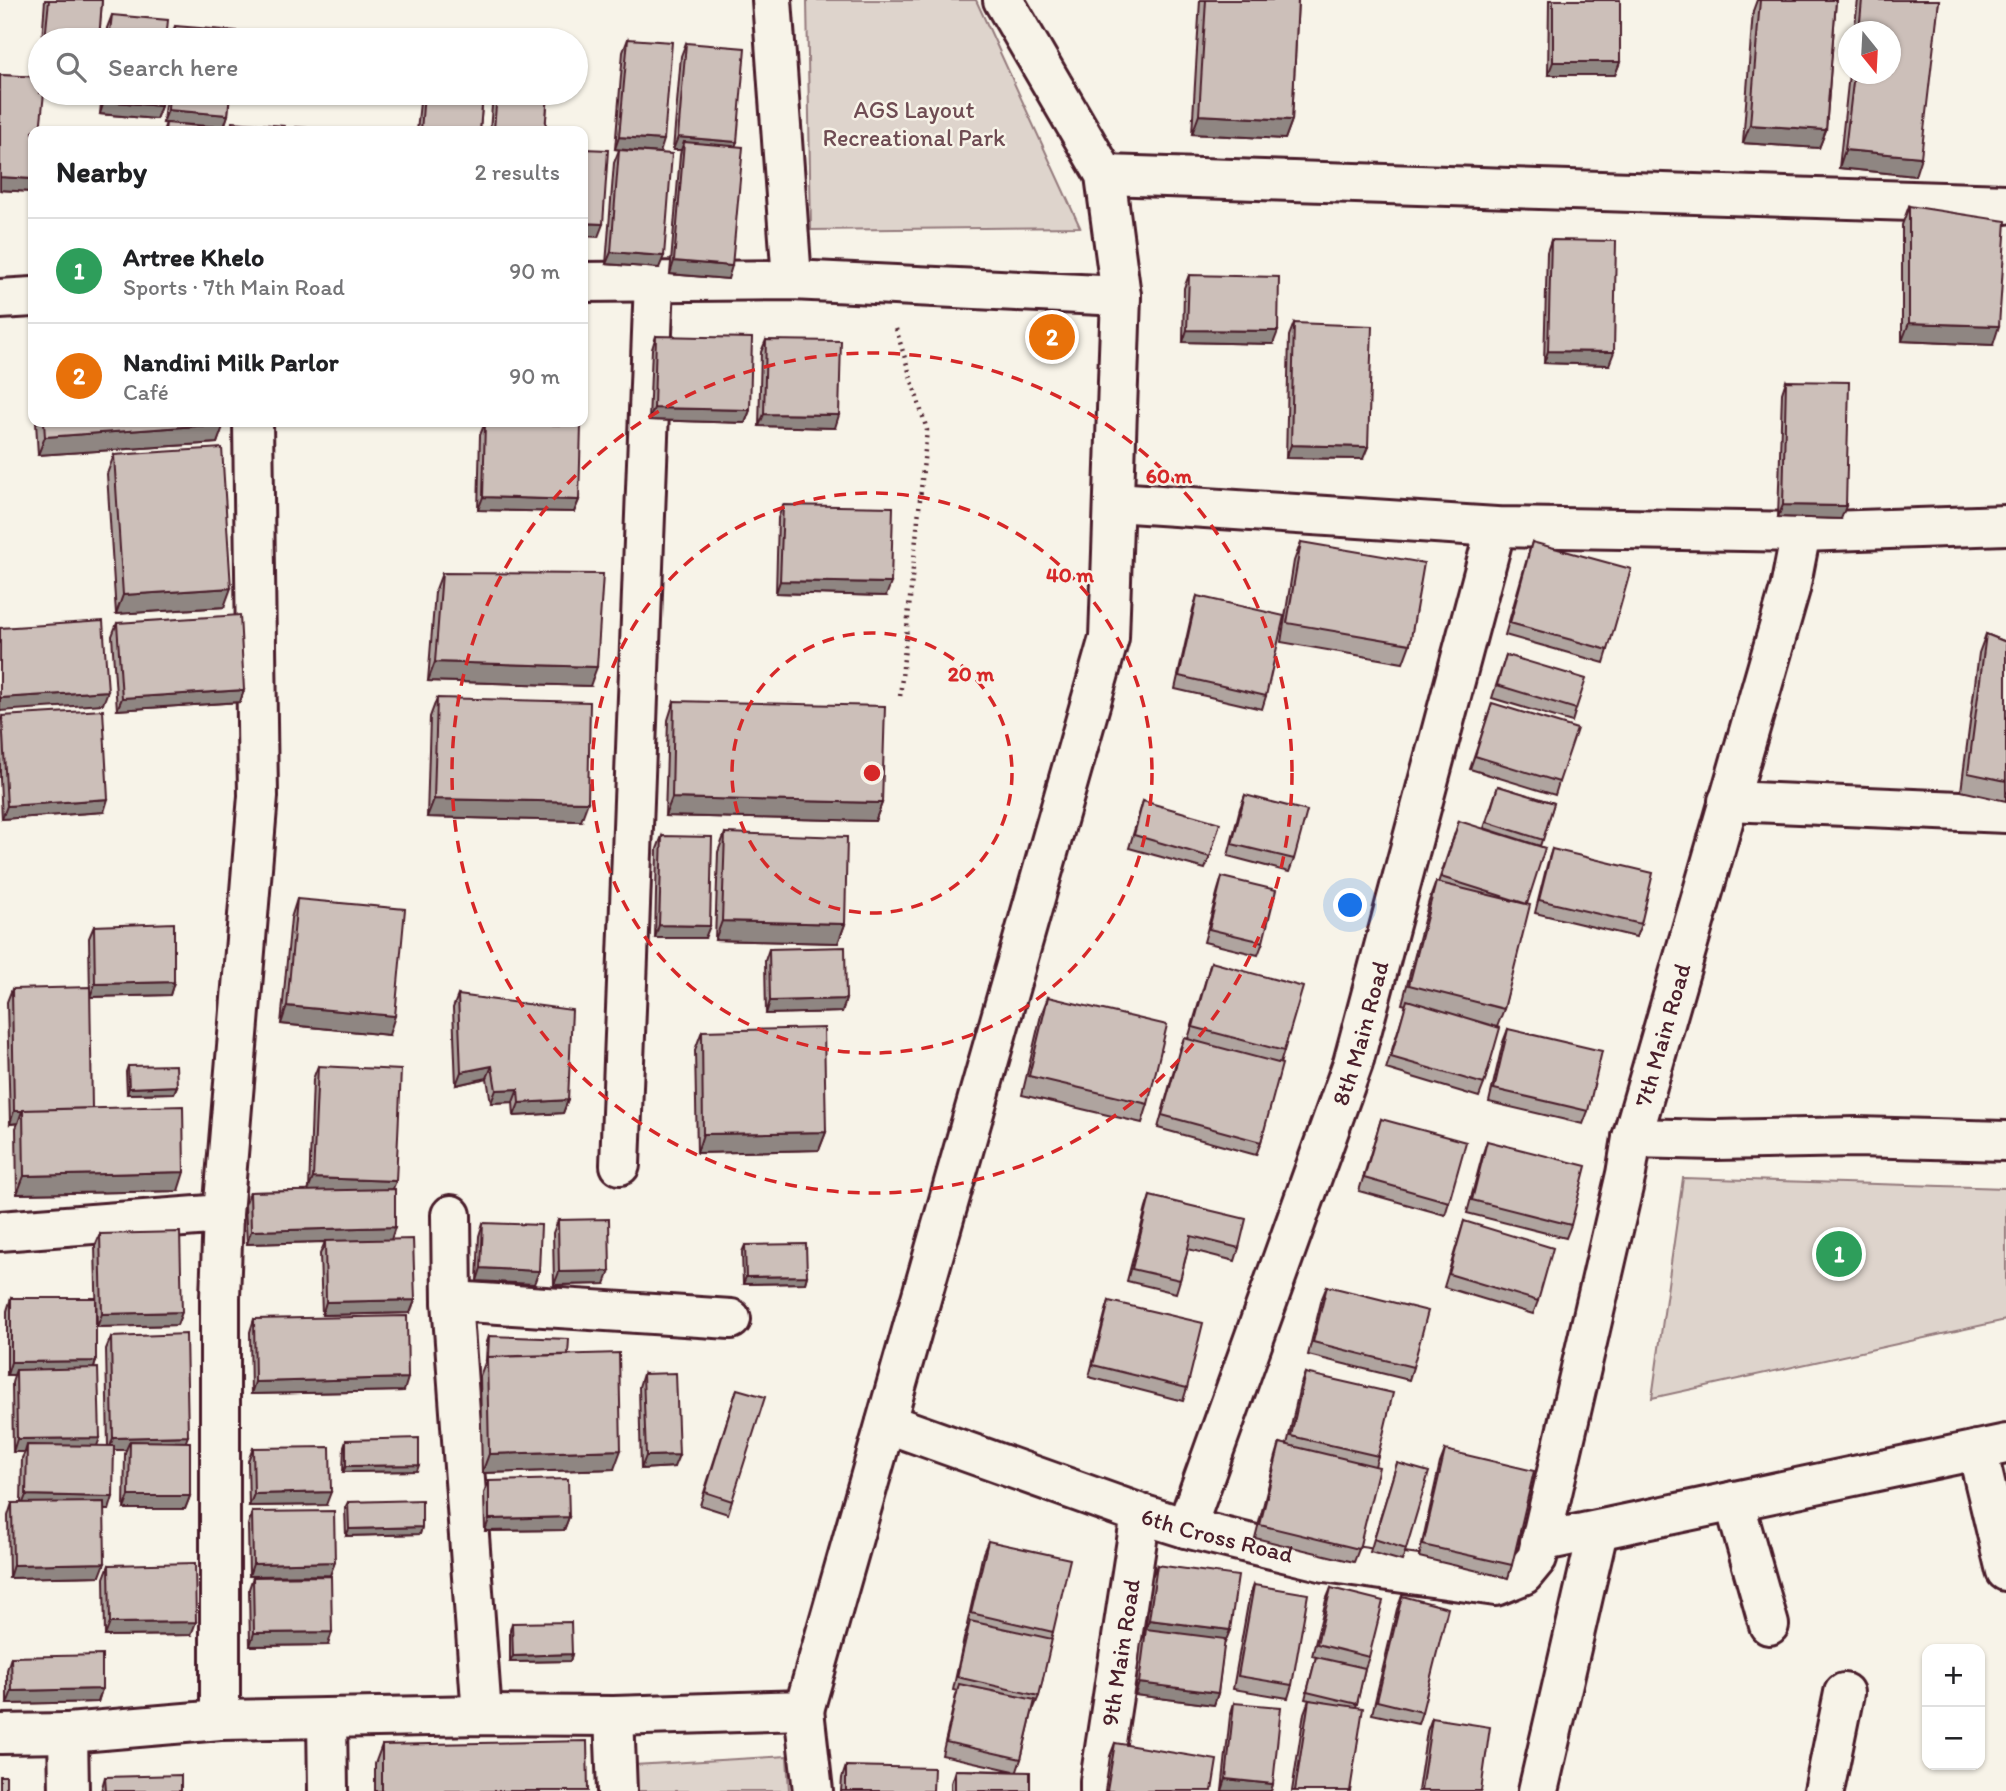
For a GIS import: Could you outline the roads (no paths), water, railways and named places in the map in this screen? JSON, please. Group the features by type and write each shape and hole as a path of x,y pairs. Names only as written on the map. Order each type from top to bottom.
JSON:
{"street":[{"path":"772,0 792,280"},
{"path":"813,1791 804,1710 1109,638 1121,296 1105,176 1003,0"},
{"path":"1105,176 2006,204"},
{"path":"588,282 792,280 1121,296"},
{"path":"620,1165 654,281"},
{"path":"0,299 28,297"},
{"path":"220,1720 220,1298 223,1214 258,796 253,427"},
{"path":"1114,502 1496,527 1801,532 2006,525"},
{"name":"8th Main Road","path":"1186,1528 1353,1063 1496,527"},
{"name":"7th Main Road","path":"1540,1542 1623,1188 1632,1138 1790,589 1801,532"},
{"path":"1728,801 2006,813"},
{"path":"1632,1138 1716,1140 1857,1137 2006,1141"},
{"path":"0,1231 223,1214"},
{"path":"451,1215 452,1301 482,1715"},
{"path":"452,1301 731,1319"},
{"name":"6th Cross Road","path":"886,1423 1141,1514 1186,1528 1325,1562 1496,1586 1523,1576 1537,1558 1540,1542"},
{"path":"1540,1542 1992,1447 2006,1572"},
{"path":"1734,1501 1769,1625"},
{"name":"9th Main Road","path":"1100,1791 1141,1514"},
{"path":"1538,1791 1598,1531"},
{"path":"1824,1791 1844,1693"},
{"path":"0,1734 68,1734 220,1720 482,1715 614,1716 804,1710"},
{"path":"614,1716 617,1791"},
{"path":"327,1718 328,1791"},
{"path":"68,1734 69,1791"}],"place":[{"name":"Nandini Milk Parlor","path":"1052,337"},
{"name":"Artree Khelo","path":"1839,1254"}],"park label":[{"name":"AGS Layout Recreational Park","path":"914,123"}]}
